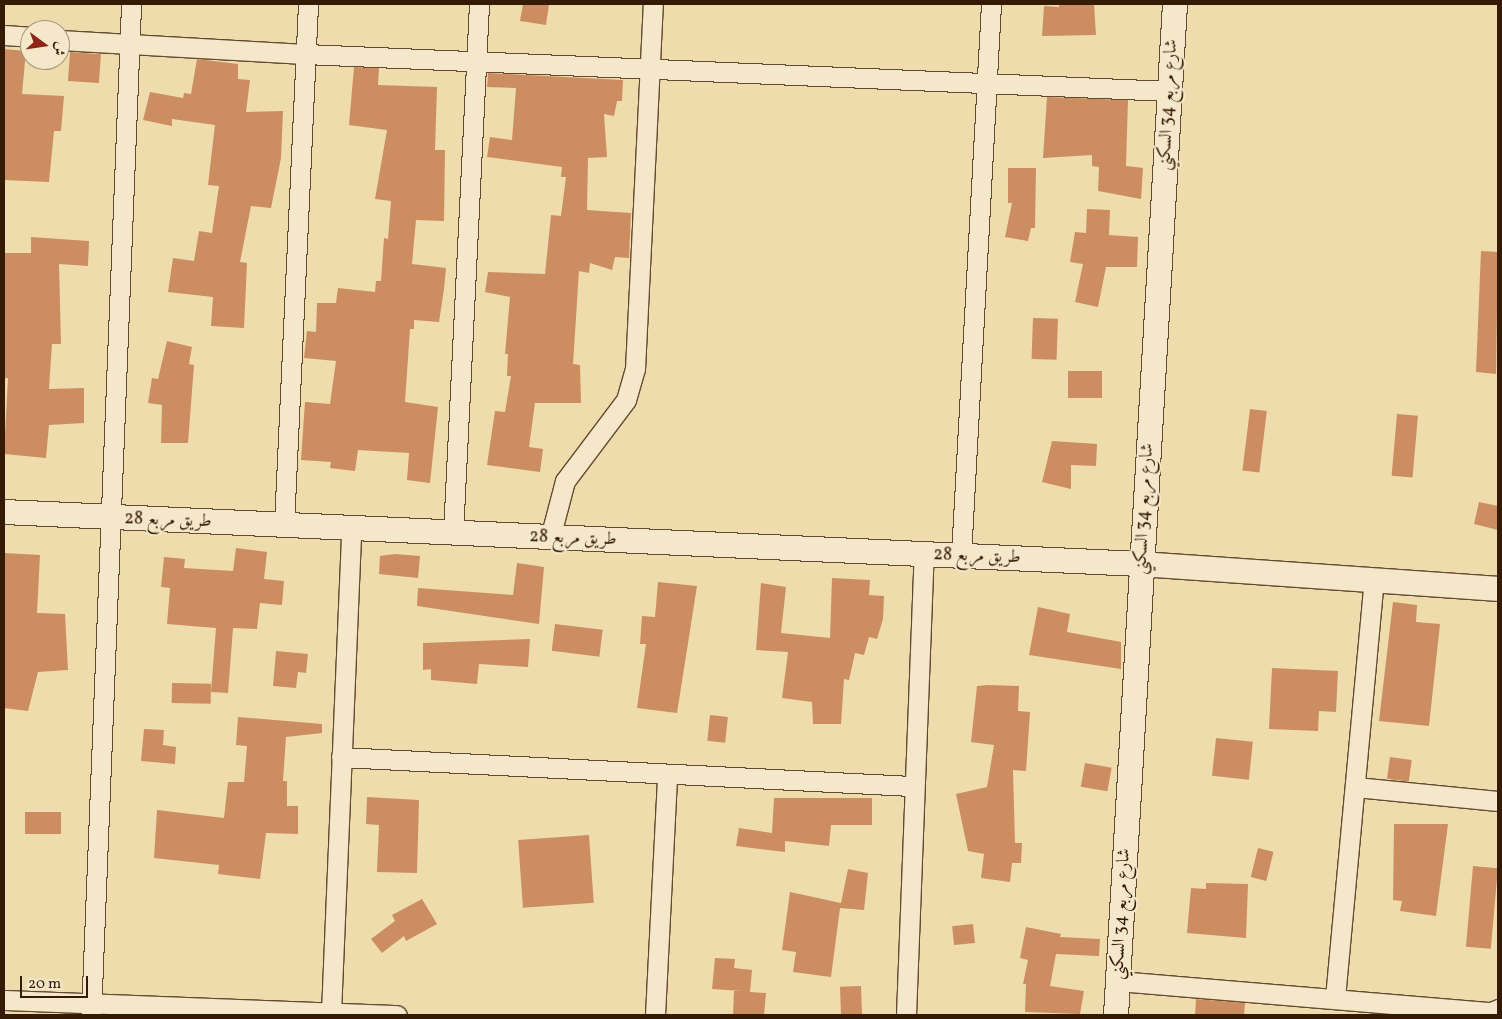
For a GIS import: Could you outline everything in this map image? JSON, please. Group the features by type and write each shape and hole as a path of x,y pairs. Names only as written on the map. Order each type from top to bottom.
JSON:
{"street":[{"path":"91,1010 130,4"},
{"path":"284,526 308,4"},
{"path":"453,534 479,4"},
{"path":"550,538 565,481 626,400 635,369 653,4"},
{"path":"962,556 991,4"},
{"name":"شارع مربع 34 السكني","path":"1116,1015 1175,4"},
{"path":"4,35 20,36"},
{"path":"70,41 476,62 650,66 986,85 1170,91"},
{"name":"طريق مربع 28","path":"4,512 351,530 1142,564 1498,588"},
{"path":"330,1013 351,530"},
{"path":"906,1015 912,786 924,555"},
{"path":"1335,998 1374,581"},
{"path":"341,757 912,786"},
{"path":"656,1015 667,775"},
{"path":"1355,787 1498,801"},
{"path":"1118,981 1492,1012 1498,1009"},
{"path":"4,1000 91,1010 397,1015"}],"building":[{"path":"523,4 549,4 546,25 520,21"},
{"path":"1059,4 1094,4 1096,35 1042,36 1044,6 1059,7"},
{"path":"4,49 20,50 20,70 24,70 22,94 64,96 61,131 54,131 49,182 4,180"},
{"path":"70,52 101,54 99,83 68,81"},
{"path":"197,59 238,64 238,79 250,80 246,112 283,111 281,158 271,208 251,206 240,262 247,263 244,328 211,326 213,297 168,292 173,258 194,261 199,231 212,233 219,186 208,185 215,125 172,119 172,126 143,120 150,92 183,98 184,93 191,94"},
{"path":"354,67 379,68 378,85 437,87 435,150 445,150 444,221 416,220 412,264 446,268 444,289 439,322 414,320 414,329 410,329 405,402 438,407 430,483 407,480 409,453 358,450 355,471 330,468 331,462 301,460 305,402 330,404 336,361 304,358 307,331 316,332 317,303 336,303 338,288 375,292 376,281 381,281 384,238 388,239 391,201 375,199 387,130 349,125"},
{"path":"488,73 623,80 622,101 617,101 614,116 604,114 607,157 588,158 587,210 631,213 629,258 615,257 612,270 590,263 589,273 579,271 573,364 580,365 581,403 535,403 529,447 543,449 540,472 487,465 495,411 505,412 511,376 507,376 508,354 505,354 510,297 485,292 488,272 545,274 551,215 561,216 566,177 561,177 562,167 487,157 490,137 512,140 516,88 487,87"},
{"path":"1047,97 1128,100 1126,166 1143,168 1141,199 1098,191 1099,167 1092,166 1092,155 1043,158"},
{"path":"1008,168 1036,168 1035,228 1031,228 1028,241 1005,237 1012,203 1008,203"},
{"path":"1087,209 1110,210 1109,235 1138,237 1137,267 1106,267 1098,307 1075,302 1083,264 1070,262 1075,232 1086,233"},
{"path":"31,237 89,241 88,266 59,264 61,344 52,344 49,389 84,388 84,423 49,425 46,458 4,454 8,378 4,378 4,253 31,253"},
{"path":"1481,251 1498,252 1496,374 1476,372"},
{"path":"1033,318 1058,319 1057,360 1032,359"},
{"path":"167,341 192,347 189,364 194,365 188,443 161,443 162,405 148,403 152,378 158,379"},
{"path":"1068,371 1102,371 1102,398 1068,398"},
{"path":"1250,409 1267,411 1259,473 1242,471"},
{"path":"1397,414 1418,416 1413,478 1392,476"},
{"path":"1052,441 1097,444 1096,466 1071,465 1071,489 1042,482"},
{"path":"1479,502 1498,506 1498,530 1474,524"},
{"path":"236,548 267,552 264,579 284,581 282,605 260,603 257,629 233,628 228,693 211,692 216,628 167,624 170,588 161,587 164,557 185,559 184,568 233,571"},
{"path":"4,553 40,555 37,613 65,614 68,670 38,672 28,711 4,708"},
{"path":"395,554 420,556 418,578 379,574 380,556"},
{"path":"517,563 544,567 539,624 417,606 418,588 513,595"},
{"path":"832,578 870,580 869,595 884,596 883,619 877,639 869,637 864,655 855,653 849,680 844,679 841,724 813,724 812,702 782,698 788,652 756,650 761,583 786,587 781,633 830,638"},
{"path":"658,582 697,586 677,713 637,708 646,644 640,644 642,616 655,617"},
{"path":"1393,602 1417,605 1416,622 1440,624 1429,726 1379,721"},
{"path":"1038,607 1070,614 1067,632 1121,642 1121,669 1029,655"},
{"path":"555,624 603,630 599,657 552,651"},
{"path":"530,639 528,667 479,664 477,684 431,680 431,669 423,670 423,643"},
{"path":"276,651 308,654 306,673 298,672 296,688 273,686"},
{"path":"1272,668 1338,671 1336,712 1319,711 1318,731 1269,729"},
{"path":"172,683 211,684 211,704 172,703"},
{"path":"977,686 1019,686 1018,711 1030,712 1026,771 1013,770 1015,843 1022,843 1021,863 1012,863 1010,882 981,878 984,854 968,851 956,794 987,787 994,745 971,742"},
{"path":"710,715 728,717 725,743 707,741"},
{"path":"238,717 322,724 322,733 286,737 283,781 287,781 287,806 298,806 298,834 266,833 260,879 218,874 219,865 154,858 157,810 224,818 228,782 244,782 247,746 236,745"},
{"path":"144,729 164,730 163,745 176,747 175,764 141,761"},
{"path":"1216,738 1253,742 1249,780 1212,776"},
{"path":"1390,757 1412,760 1409,782 1387,779"},
{"path":"1085,763 1112,768 1107,791 1081,787"},
{"path":"367,797 419,800 417,873 377,872 379,825 366,824"},
{"path":"774,798 872,798 872,825 831,825 829,846 785,841 785,852 736,846 739,828 772,833"},
{"path":"25,812 61,812 61,834 25,834"},
{"path":"1394,824 1448,824 1436,916 1400,911 1402,901 1393,900"},
{"path":"589,835 594,903 523,908 518,840"},
{"path":"1258,848 1274,852 1266,881 1251,877"},
{"path":"1473,866 1498,868 1491,949 1466,947"},
{"path":"848,869 868,873 864,910 840,908 831,977 793,972 796,952 782,950 790,892 841,903"},
{"path":"1206,883 1248,884 1246,938 1187,933 1191,888 1206,889"},
{"path":"422,899 437,924 406,941 404,936 382,953 371,939 395,921 392,915"},
{"path":"973,924 975,943 954,945 952,926"},
{"path":"1026,927 1061,934 1060,937 1100,939 1099,956 1056,954 1050,986 1084,991 1080,1014 1025,1012 1026,984 1023,984 1028,960 1020,958"},
{"path":"715,958 735,959 734,968 752,970 750,992 766,993 764,1015 733,1015 734,991 742,991 712,989"},
{"path":"861,986 862,1015 841,1015 840,987"},
{"path":"1196,999 1245,1003 1244,1015 1195,1015"}]}
